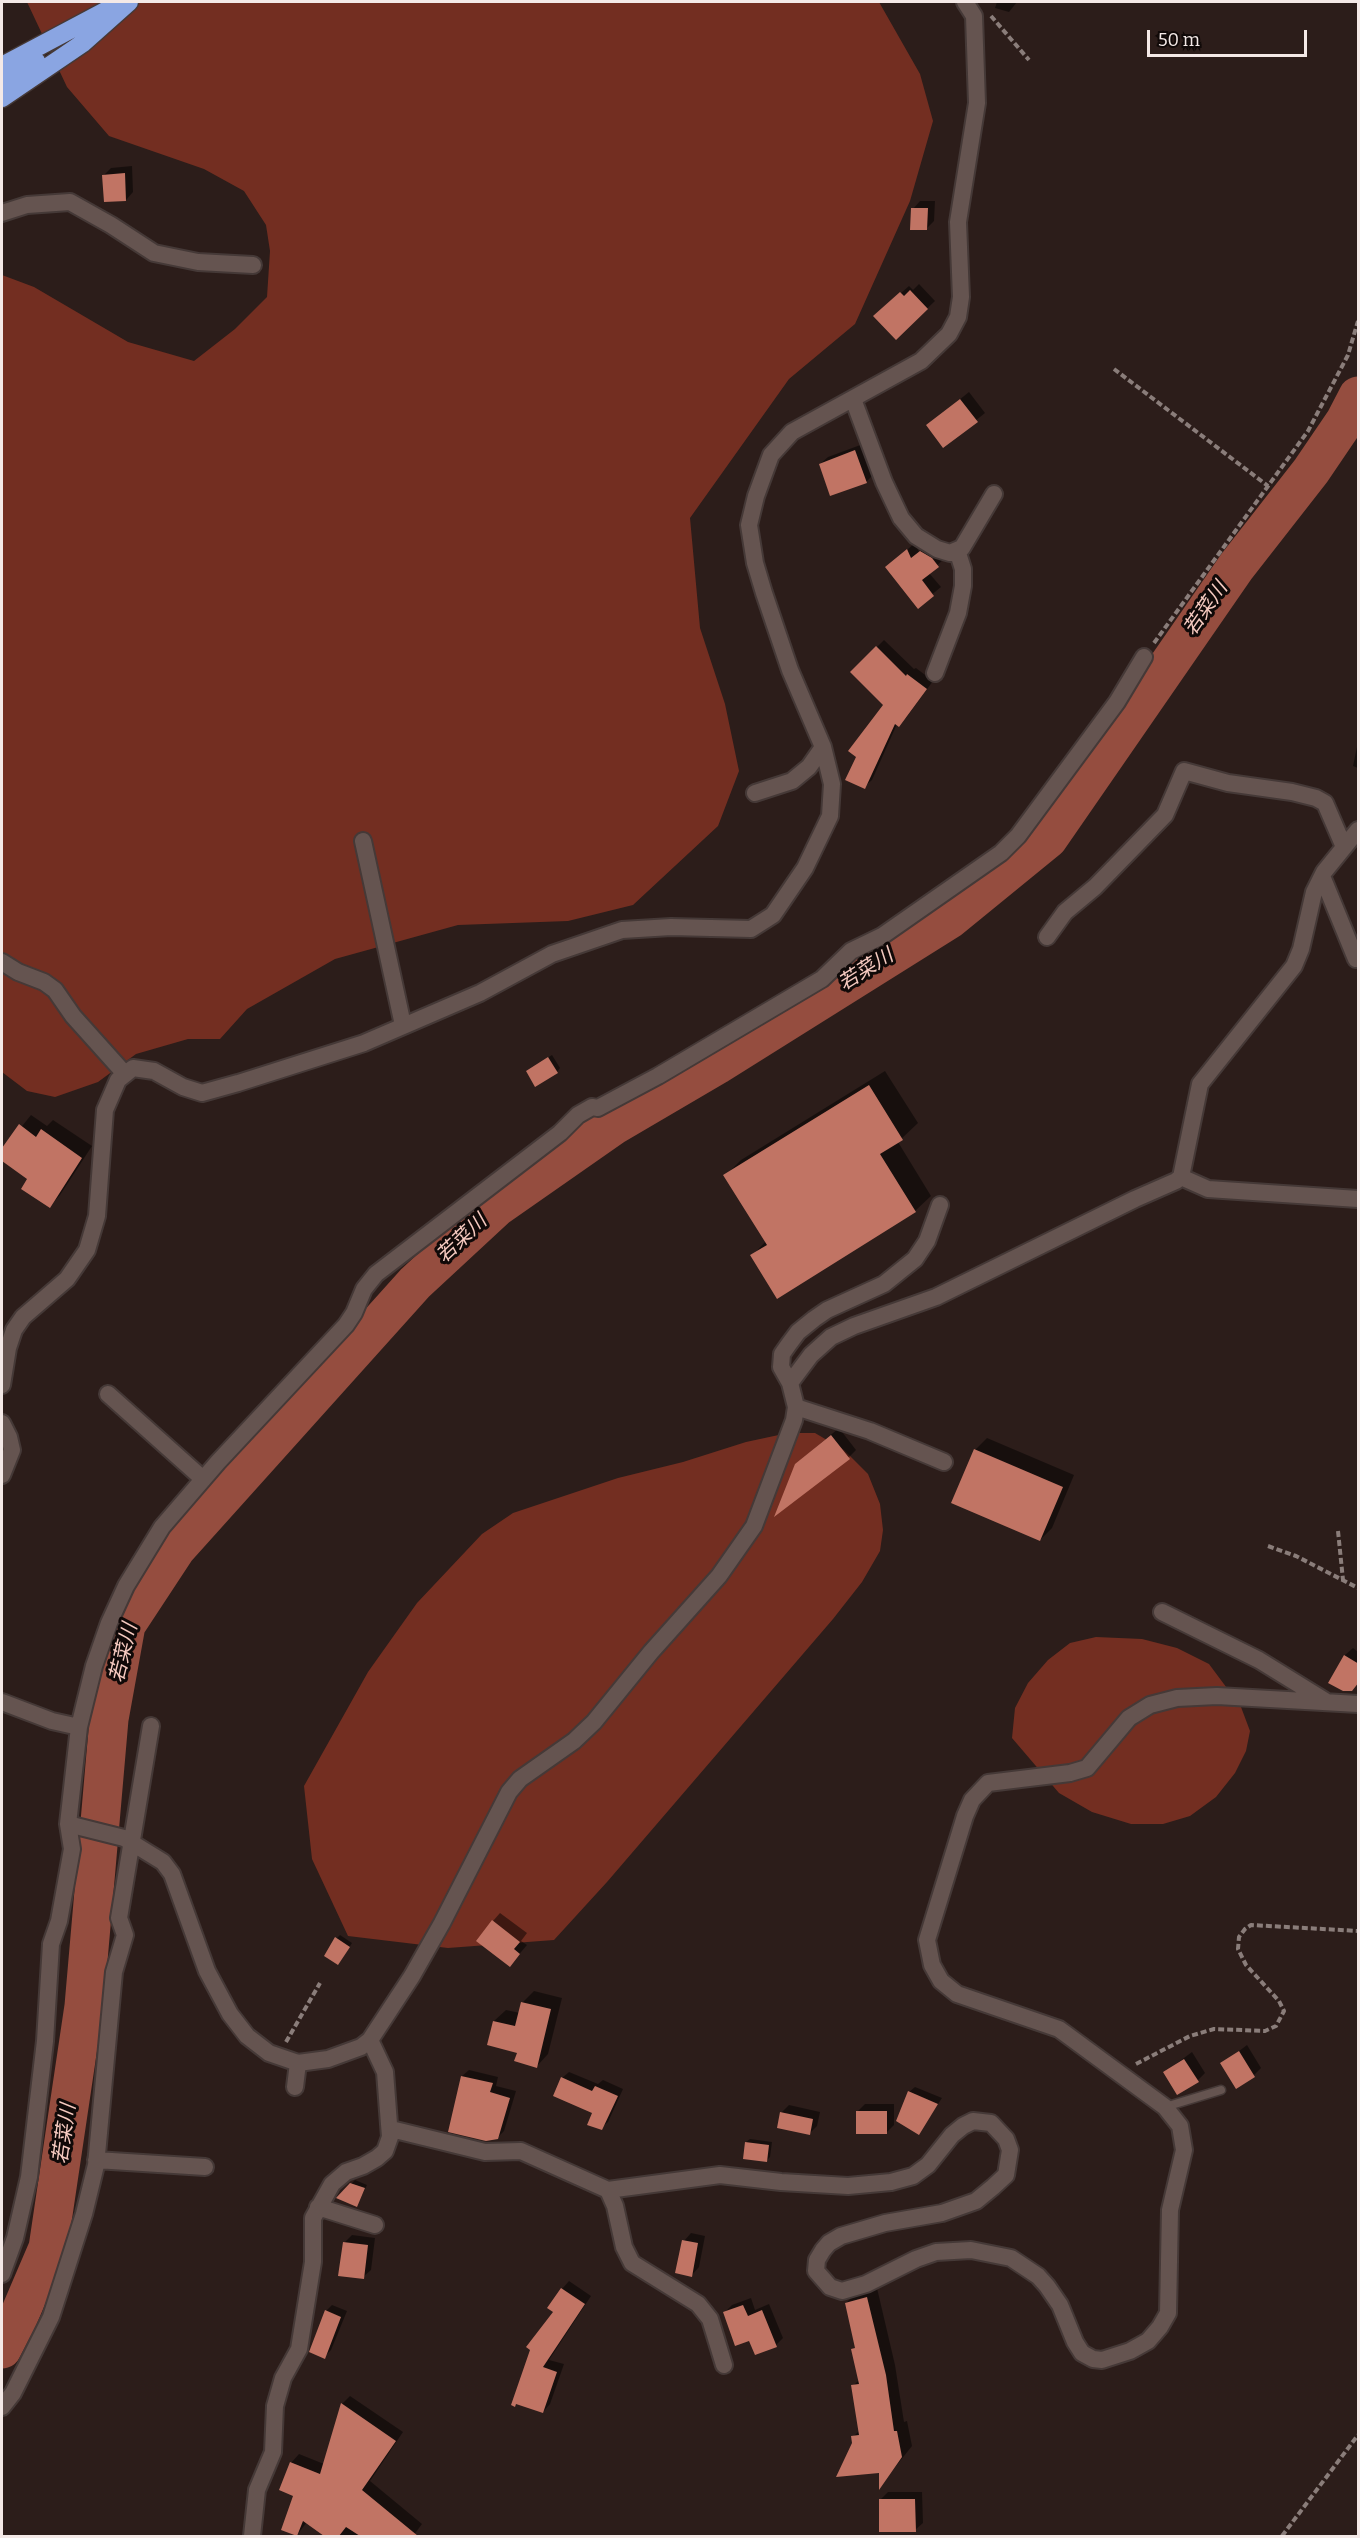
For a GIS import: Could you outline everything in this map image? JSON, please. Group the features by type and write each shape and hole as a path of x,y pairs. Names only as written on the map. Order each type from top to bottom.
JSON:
{"highway":[{"path":"2,66 126,2"},
{"path":"2,82 126,2"},
{"path":"2,98 83,43 126,2"}],"street":[{"path":"2,1386 5,1347 14,1330 23,1317 67,1279 87,1250 97,1216 105,1110 118,1080 133,1068 154,1071 183,1087 202,1093 363,1043 480,993 552,954 622,930 671,927 751,929 772,915 805,868 830,816 832,784 823,747 790,670 755,563 749,525 756,496 771,455 792,432 813,418 853,399 921,361 949,334 958,317 962,297 958,222 977,103 974,16 965,2"},
{"path":"2,213 27,204 70,202 154,253 198,262 253,265"},
{"path":"853,399 884,482 901,518 916,536 937,549 950,553 962,548 994,494"},
{"path":"935,673 958,614 963,586 963,569 957,550"},
{"path":"2,2274 15,2238 29,2177 45,2041 51,1944 59,1921 72,1849 79,1727 94,1666 126,1586 162,1527 203,1479 346,1325 364,1289 376,1274 560,1133 578,1115 592,1107 598,1108 658,1076 822,979 851,951 882,936 1001,853 1018,836 1117,702 1144,657"},
{"path":"755,793 792,781 809,767 823,747"},
{"path":"1047,937 1065,912 1095,887 1165,815 1184,771 1228,783 1292,792 1325,802 1344,847"},
{"path":"790,1383 811,1355 831,1337 854,1326 936,1297 1176,1181 1181,1176 1186,1161 1200,1084 1294,966 1301,949 1314,892 1322,876 1359,830"},
{"path":"363,841 403,1024"},
{"path":"1322,876 1356,958"},
{"path":"2,962 18,972 44,982 55,990 73,1016 125,1074"},
{"path":"1181,1176 1208,1189 1359,1199"},
{"path":"72,1825 128,1841 163,1862 172,1874 207,1971 230,2014 253,2042 269,2053 298,2063 344,2054 370,2040 412,1976 442,1923 509,1791 520,1779 574,1741 594,1722 651,1652 719,1576 754,1526 794,1420 796,1407 790,1383 781,1367 782,1354 798,1332 827,1310 884,1284 915,1259 927,1241 940,1205"},
{"path":"108,1394 203,1479"},
{"path":"796,1407 870,1431 944,1462"},
{"path":"2,1423 12,1450 2,1475"},
{"path":"1162,1612 1259,1660 1328,1702"},
{"path":"391,2129 485,2152 521,2151 608,2190 720,2175 848,2186 891,2182 913,2176 928,2165 952,2135 963,2126 973,2121 991,2123 1006,2139 1010,2150 1006,2175 993,2187 976,2201 942,2213 885,2223 841,2236 829,2243 823,2250 817,2260 816,2271 830,2287 842,2291 866,2284 916,2259 936,2252 971,2250 1011,2258 1038,2276 1047,2286 1060,2305 1082,2353 1093,2359 1102,2360 1130,2351 1148,2341 1161,2327 1168,2313 1170,2210 1184,2150 1180,2126 1165,2107 1059,2029 957,1994 941,1981 932,1965 927,1940 972,1800 988,1783 1070,1773 1087,1768 1129,1718 1150,1705 1177,1698 1217,1696 1359,1704"},
{"path":"2,1702 52,1721 79,1727"},
{"path":"2,2407 13,2393 51,2317 84,2214 96,2160 114,1972 125,1935 119,1918 128,1841 151,1726"},
{"path":"252,2536 256,2490 273,2452 275,2406 283,2378 299,2349 313,2262 313,2218 338,2178 372,2162 385,2151 390,2138 385,2072 370,2040"},
{"path":"295,2087 298,2063"},
{"path":"96,2160 205,2167"},
{"path":"608,2190 615,2206 624,2247 632,2263 698,2304 710,2319 724,2365"},
{"path":"318,2208 375,2225"}],"lane":[{"path":"1165,2107 1221,2090"}],"path":[{"path":"988,13 996,19 1007,36 1029,60"},
{"path":"1144,657 1308,431 1348,354 1359,321"},
{"path":"1114,369 1268,486"},
{"path":"1338,1531 1343,1581"},
{"path":"1268,1545 1296,1556 1359,1588"},
{"path":"1121,2075 1141,2060 1190,2036 1214,2029 1265,2031 1276,2026 1284,2011 1279,2001 1246,1965 1238,1949 1239,1937 1251,1925 1359,1931"},
{"path":"278,2056 320,1983"},
{"path":"1281,2536 1359,2435"}],"shaded area":[{"path":"27,2 879,2 920,74 933,121 910,201 855,324 789,379 690,518 700,628 725,704 739,771 718,826 633,905 568,921 458,925 335,959 247,1009 220,1039 188,1039 136,1054 98,1082 55,1097 27,1091 2,1072 2,275 34,287 128,342 194,361 235,329 267,297 270,251 266,225 244,191 204,169 109,136 67,87"},
{"path":"788,1433 815,1433 844,1450 868,1474 880,1504 883,1530 880,1551 862,1582 833,1619 607,1882 554,1940 448,1948 348,1936 312,1859 304,1786 368,1672 417,1603 482,1534 513,1513 618,1478 683,1462 746,1442"},
{"path":"1096,1637 1142,1639 1177,1648 1209,1664 1241,1707 1250,1731 1246,1751 1235,1773 1216,1797 1190,1816 1163,1824 1131,1824 1092,1812 1059,1793 1012,1738 1015,1708 1028,1683 1048,1660 1070,1643"}],"building":[{"path":"125,173 126,201 104,202 102,175"},
{"path":"911,208 928,208 927,230 910,230"},
{"path":"910,290 928,309 896,340 873,316 900,292 904,296"},
{"path":"960,399 978,422 943,448 926,425"},
{"path":"855,450 867,483 830,496 819,464"},
{"path":"907,549 911,558 920,551 932,558 939,567 922,580 934,596 918,609 885,567"},
{"path":"876,646 906,676 907,674 927,689 899,727 895,724 865,789 845,780 856,757 848,751 883,705 850,672"},
{"path":"548,1057 558,1073 535,1087 526,1071"},
{"path":"869,1085 903,1140 880,1154 916,1212 777,1299 750,1255 767,1245 723,1175"},
{"path":"19,1124 36,1137 41,1129 82,1158 50,1208 21,1189 27,1179 2,1161 2,1148"},
{"path":"831,1435 850,1459 774,1517 795,1464"},
{"path":"974,1449 1063,1487 1040,1541 951,1503"},
{"path":"1344,1655 1359,1664 1359,1682 1352,1691 1343,1691 1328,1683"},
{"path":"492,1920 520,1942 514,1949 520,1954 510,1967 476,1941"},
{"path":"335,1937 350,1947 338,1965 324,1956"},
{"path":"521,2002 551,2009 537,2068 514,2061 517,2053 487,2045 493,2021 515,2026"},
{"path":"1239,2051 1255,2077 1236,2089 1220,2063"},
{"path":"1184,2059 1199,2082 1177,2095 1163,2072"},
{"path":"461,2076 493,2083 490,2092 510,2098 498,2139 486,2141 448,2132"},
{"path":"561,2077 592,2091 595,2086 618,2096 602,2130 587,2125 592,2113 553,2096"},
{"path":"908,2091 938,2104 919,2135 896,2121"},
{"path":"856,2111 887,2111 887,2134 856,2134"},
{"path":"780,2112 813,2119 810,2135 777,2128"},
{"path":"745,2142 769,2145 767,2162 743,2159"},
{"path":"350,2183 365,2188 357,2207 336,2198"},
{"path":"682,2240 698,2243 692,2277 675,2273"},
{"path":"343,2242 368,2245 364,2279 338,2276"},
{"path":"561,2288 585,2304 543,2367 557,2372 543,2413 516,2404 515,2407 511,2405 530,2350 526,2347 553,2312 547,2308"},
{"path":"867,2297 886,2375 894,2431 897,2431 902,2457 879,2490 879,2473 836,2477 852,2443 851,2436 859,2435 851,2385 859,2384 851,2349 855,2348 845,2303"},
{"path":"743,2305 748,2316 762,2310 777,2347 755,2355 749,2341 735,2346 723,2312"},
{"path":"325,2310 341,2317 325,2359 309,2352"},
{"path":"341,2403 396,2441 362,2490 418,2536 360,2536 346,2527 339,2536 324,2536 303,2521 297,2536 281,2530 293,2496 279,2490 290,2462 320,2474"},
{"path":"879,2499 915,2499 916,2532 879,2532"}],"waterway":[{"name":"若菜川","path":"2,2349 48,2248 84,2006 109,1719 126,1625 176,1549 415,1283 497,1207 613,1126 717,1065 950,919 1048,839 1236,567 1311,471 1345,421 1358,396"}]}
